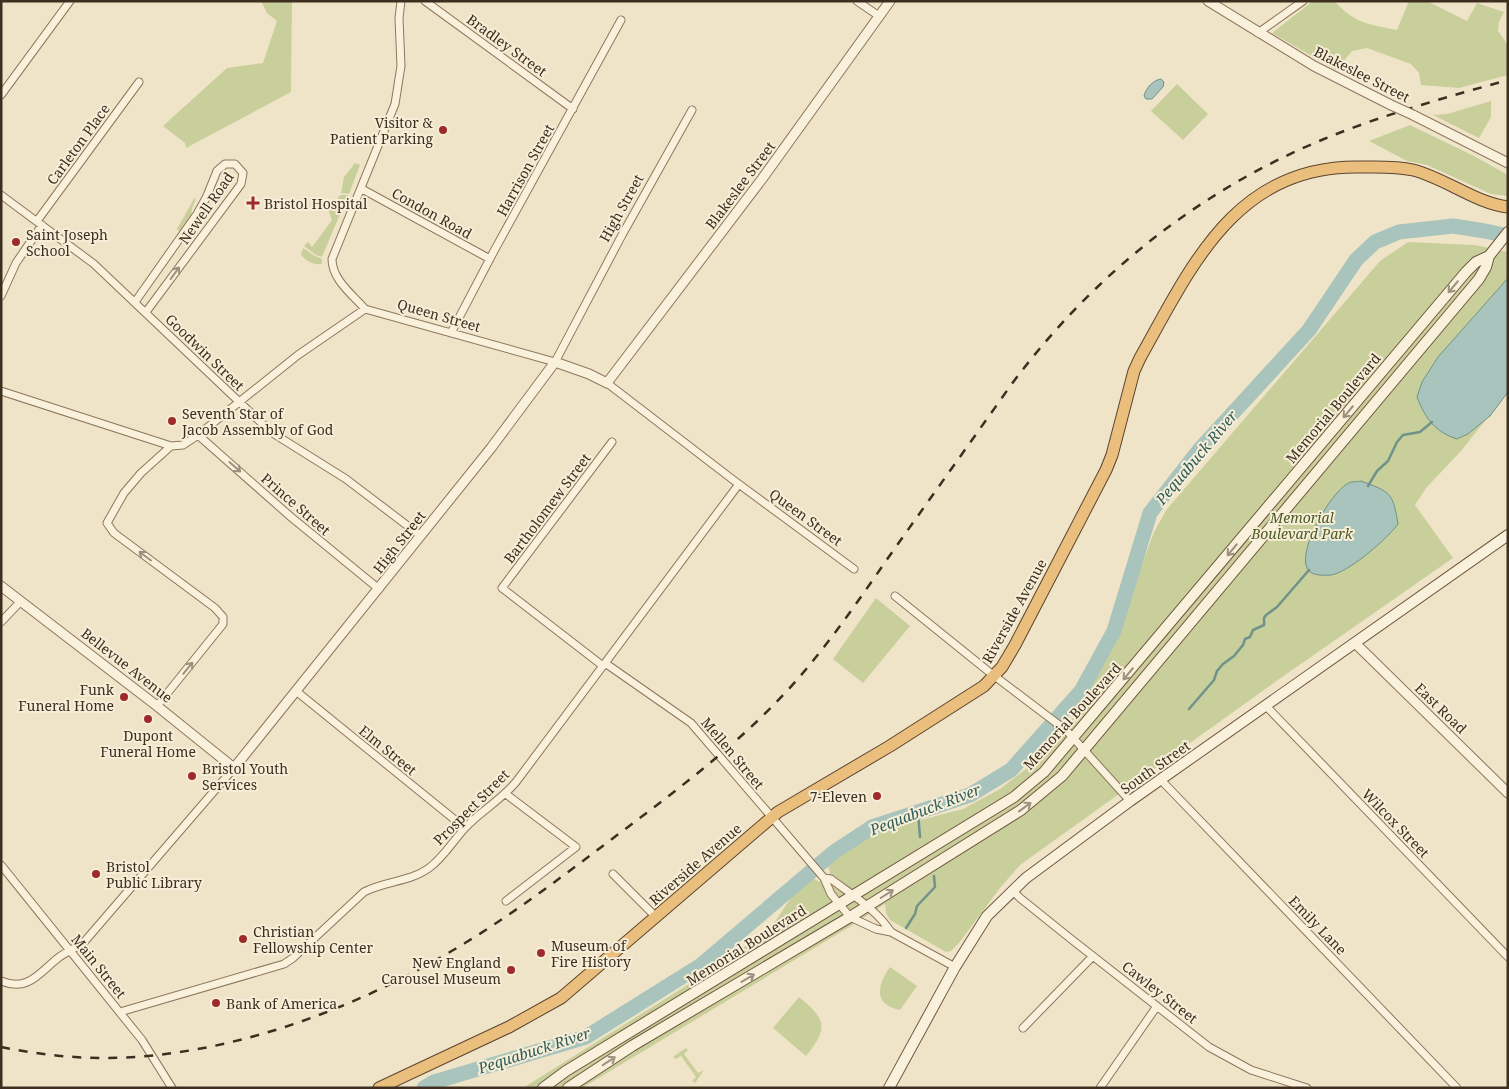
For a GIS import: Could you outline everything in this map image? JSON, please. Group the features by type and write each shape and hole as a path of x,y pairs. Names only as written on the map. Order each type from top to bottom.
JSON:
{"highway":[{"name":"Riverside Avenue","path":"379,1088 509,1027 561,998 772,818 793,803 967,698 995,676 1002,668 1015,645 1106,470 1140,358 1204,250 1236,213 1261,193 1292,177 1325,168 1395,168 1426,174 1483,199 1508,207"}],"main road":[{"name":"Memorial Boulevard","path":"568,1088 632,1046 850,917 1021,810 1062,776 1479,279 1491,253 1508,232"},
{"name":"Memorial Boulevard","path":"543,1088 566,1072 1014,797 1044,772 1466,272 1476,262 1491,253"},
{"name":"South Street","path":"889,1088 955,967 987,916 1012,890 1035,870 1130,801 1508,535"}],"street":[{"path":"1,95 70,1"},
{"path":"1,390 171,446 183,444 198,435 298,355 365,309 337,278 332,265 334,253 362,189 395,104 401,66 398,18 401,1"},
{"name":"Bradley Street","path":"425,1 573,109"},
{"path":"857,1 879,16"},
{"name":"Blakeslee Street","path":"607,383 762,179 890,1"},
{"name":"Blakeslee Street","path":"1208,1 1338,80 1508,163"},
{"path":"1258,33 1303,1"},
{"name":"Harrison Street","path":"451,333 621,20"},
{"name":"Carleton Place","path":"1,296 16,263 39,223 139,82"},
{"name":"High Street","path":"1,980 17,985 32,979 59,957 79,946 91,934 234,768 491,448 555,362 692,110"},
{"name":"Newell Road","path":"135,302 197,214 217,172 225,164 235,164 243,173 244,177 241,184 146,312"},
{"name":"Condon Road","path":"362,189 490,259"},
{"name":"Goodwin Street","path":"1,195 94,264 271,432 346,479 421,536"},
{"name":"Queen Street","path":"365,309 555,362 589,374 607,383 854,570"},
{"name":"Prince Street","path":"198,435 291,517 379,589"},
{"name":"Bartholomew Street","path":"502,588 612,442"},
{"path":"157,706 224,624 223,617 215,608 114,533 107,523 124,493 140,473 171,446"},
{"name":"Prospect Street","path":"120,1012 284,964 364,892 373,887 417,874 429,868 465,828 506,794 739,484"},
{"name":"Bellevue Avenue","path":"1,586 234,768"},
{"name":"Mellen Street","path":"502,588 604,664 691,723 824,878 831,894 850,917 891,932 955,967"},
{"path":"895,596 1064,728 1130,801"},
{"path":"1,622 21,600"},
{"name":"East Road","path":"1355,643 1508,793"},
{"name":"Elm Street","path":"296,692 465,828"},
{"name":"Wilcox Street","path":"1266,706 1508,957"},
{"name":"Emily Lane","path":"1161,780 1457,1088"},
{"path":"506,794 576,847 506,901"},
{"name":"Main Street","path":"1,865 142,1040 172,1088"},
{"path":"613,874 656,918"},
{"name":"Mellen Street","path":"824,878 831,880 868,906 885,922 891,932"},
{"name":"Cawley Street","path":"1012,890 1049,922 1209,1047 1251,1070 1307,1088"},
{"path":"1023,1028 1093,956"},
{"path":"1100,1088 1157,1006"}],"green space":[{"path":"261,1 292,1 291,92 186,148 185,143 163,126 227,68 263,63 277,21 267,13"},
{"path":"1313,1 1334,1 1356,19 1397,30 1409,1 1427,1 1467,21 1477,3 1504,12 1499,22 1498,31 1508,45 1508,75 1459,88 1421,85 1419,73 1411,64 1367,48 1352,51 1336,70 1272,33"},
{"path":"1177,84 1208,114 1183,140 1151,111"},
{"path":"1491,101 1491,117 1479,138 1433,115 1447,114"},
{"path":"1410,125 1508,175 1508,196 1491,194 1427,165 1407,161 1369,141"},
{"path":"355,163 360,165 349,194 341,193 344,177"},
{"path":"340,195 348,195 322,257 316,255 304,246 308,242 312,247 332,220 329,212"},
{"path":"195,197 191,225 184,236 177,229"},
{"name":"Memorial Boulevard Park","path":"1408,242 1475,245 1508,252 1508,392 1461,451 1426,488 1415,505 1453,558 1275,682 1020,865 951,951 946,952 890,920 886,913 885,904 582,1088 523,1088 732,957 774,923 797,889 812,877 819,882 830,873 828,865 863,838 882,830 963,809 1000,789 1031,765 1078,712 1108,656 1154,532 1167,509 1380,261"},
{"path":"303,248 322,259 322,264 312,263 305,259 301,254"},
{"path":"876,598 910,626 863,683 833,659"},
{"path":"890,967 917,986 900,1010 885,1004 880,993 882,981"},
{"path":"799,997 815,1012 821,1024 818,1038 806,1056 773,1028"},
{"path":"686,1048 688,1050 684,1054 698,1073 704,1070 695,1083 692,1081 696,1077 681,1056 676,1059 673,1057"}],"water":[{"path":"1161,79 1164,82 1163,87 1152,99 1146,99 1144,96 1148,87"},
{"path":"1508,278 1508,392 1490,416 1468,434 1457,439 1437,428 1427,418 1417,397 1422,382 1438,357"},
{"path":"1361,481 1385,491 1389,495 1394,506 1398,524 1386,538 1351,566 1335,574 1319,575 1312,573 1307,568 1305,559 1311,536 1317,523 1324,510 1340,490 1349,483"}],"waterway":[{"name":"Pequabuck River","path":"424,1088 434,1082 586,1037 701,965 834,852 872,827 970,795 1011,770 1081,691 1114,631 1150,513 1199,450 1309,330 1356,260 1375,242 1399,232 1453,226 1508,236"},
{"path":"1368,486 1377,471 1388,461 1397,442 1403,435 1420,432 1432,422"},
{"path":"1189,709 1214,680 1217,671 1223,664 1234,656 1243,645 1245,639 1250,637 1253,630 1264,625 1266,615 1277,607 1309,570"},
{"path":"918,812 920,837"},
{"path":"906,928 915,914 917,906 935,887 934,876"}],"railway":[{"path":"1,1047 34,1053 118,1058 178,1052 222,1044 265,1033 348,1003 427,965 484,931 558,880 685,784 754,725 796,681 855,605 1011,385 1076,308 1112,273 1191,211 1233,184 1278,160 1346,130 1392,114 1508,80"}],"place":[{"name":"Visitor & Patient Parking","path":"443,130"},
{"name":"Bristol Hospital","path":"253,203"},
{"name":"Saint Joseph School","path":"16,242"},
{"name":"Seventh Star of Jacob Assembly of God","path":"172,421"},
{"name":"Funk Funeral Home","path":"124,697"},
{"name":"Dupont Funeral Home","path":"148,719"},
{"name":"Bristol Youth Services","path":"192,776"},
{"name":"7-Eleven","path":"877,796"},
{"name":"Bristol Public Library","path":"96,874"},
{"name":"Christian Fellowship Center","path":"243,939"},
{"name":"Museum of Fire History","path":"541,953"},
{"name":"New England Carousel Museum","path":"511,970"},
{"name":"Bank of America","path":"216,1003"}]}
